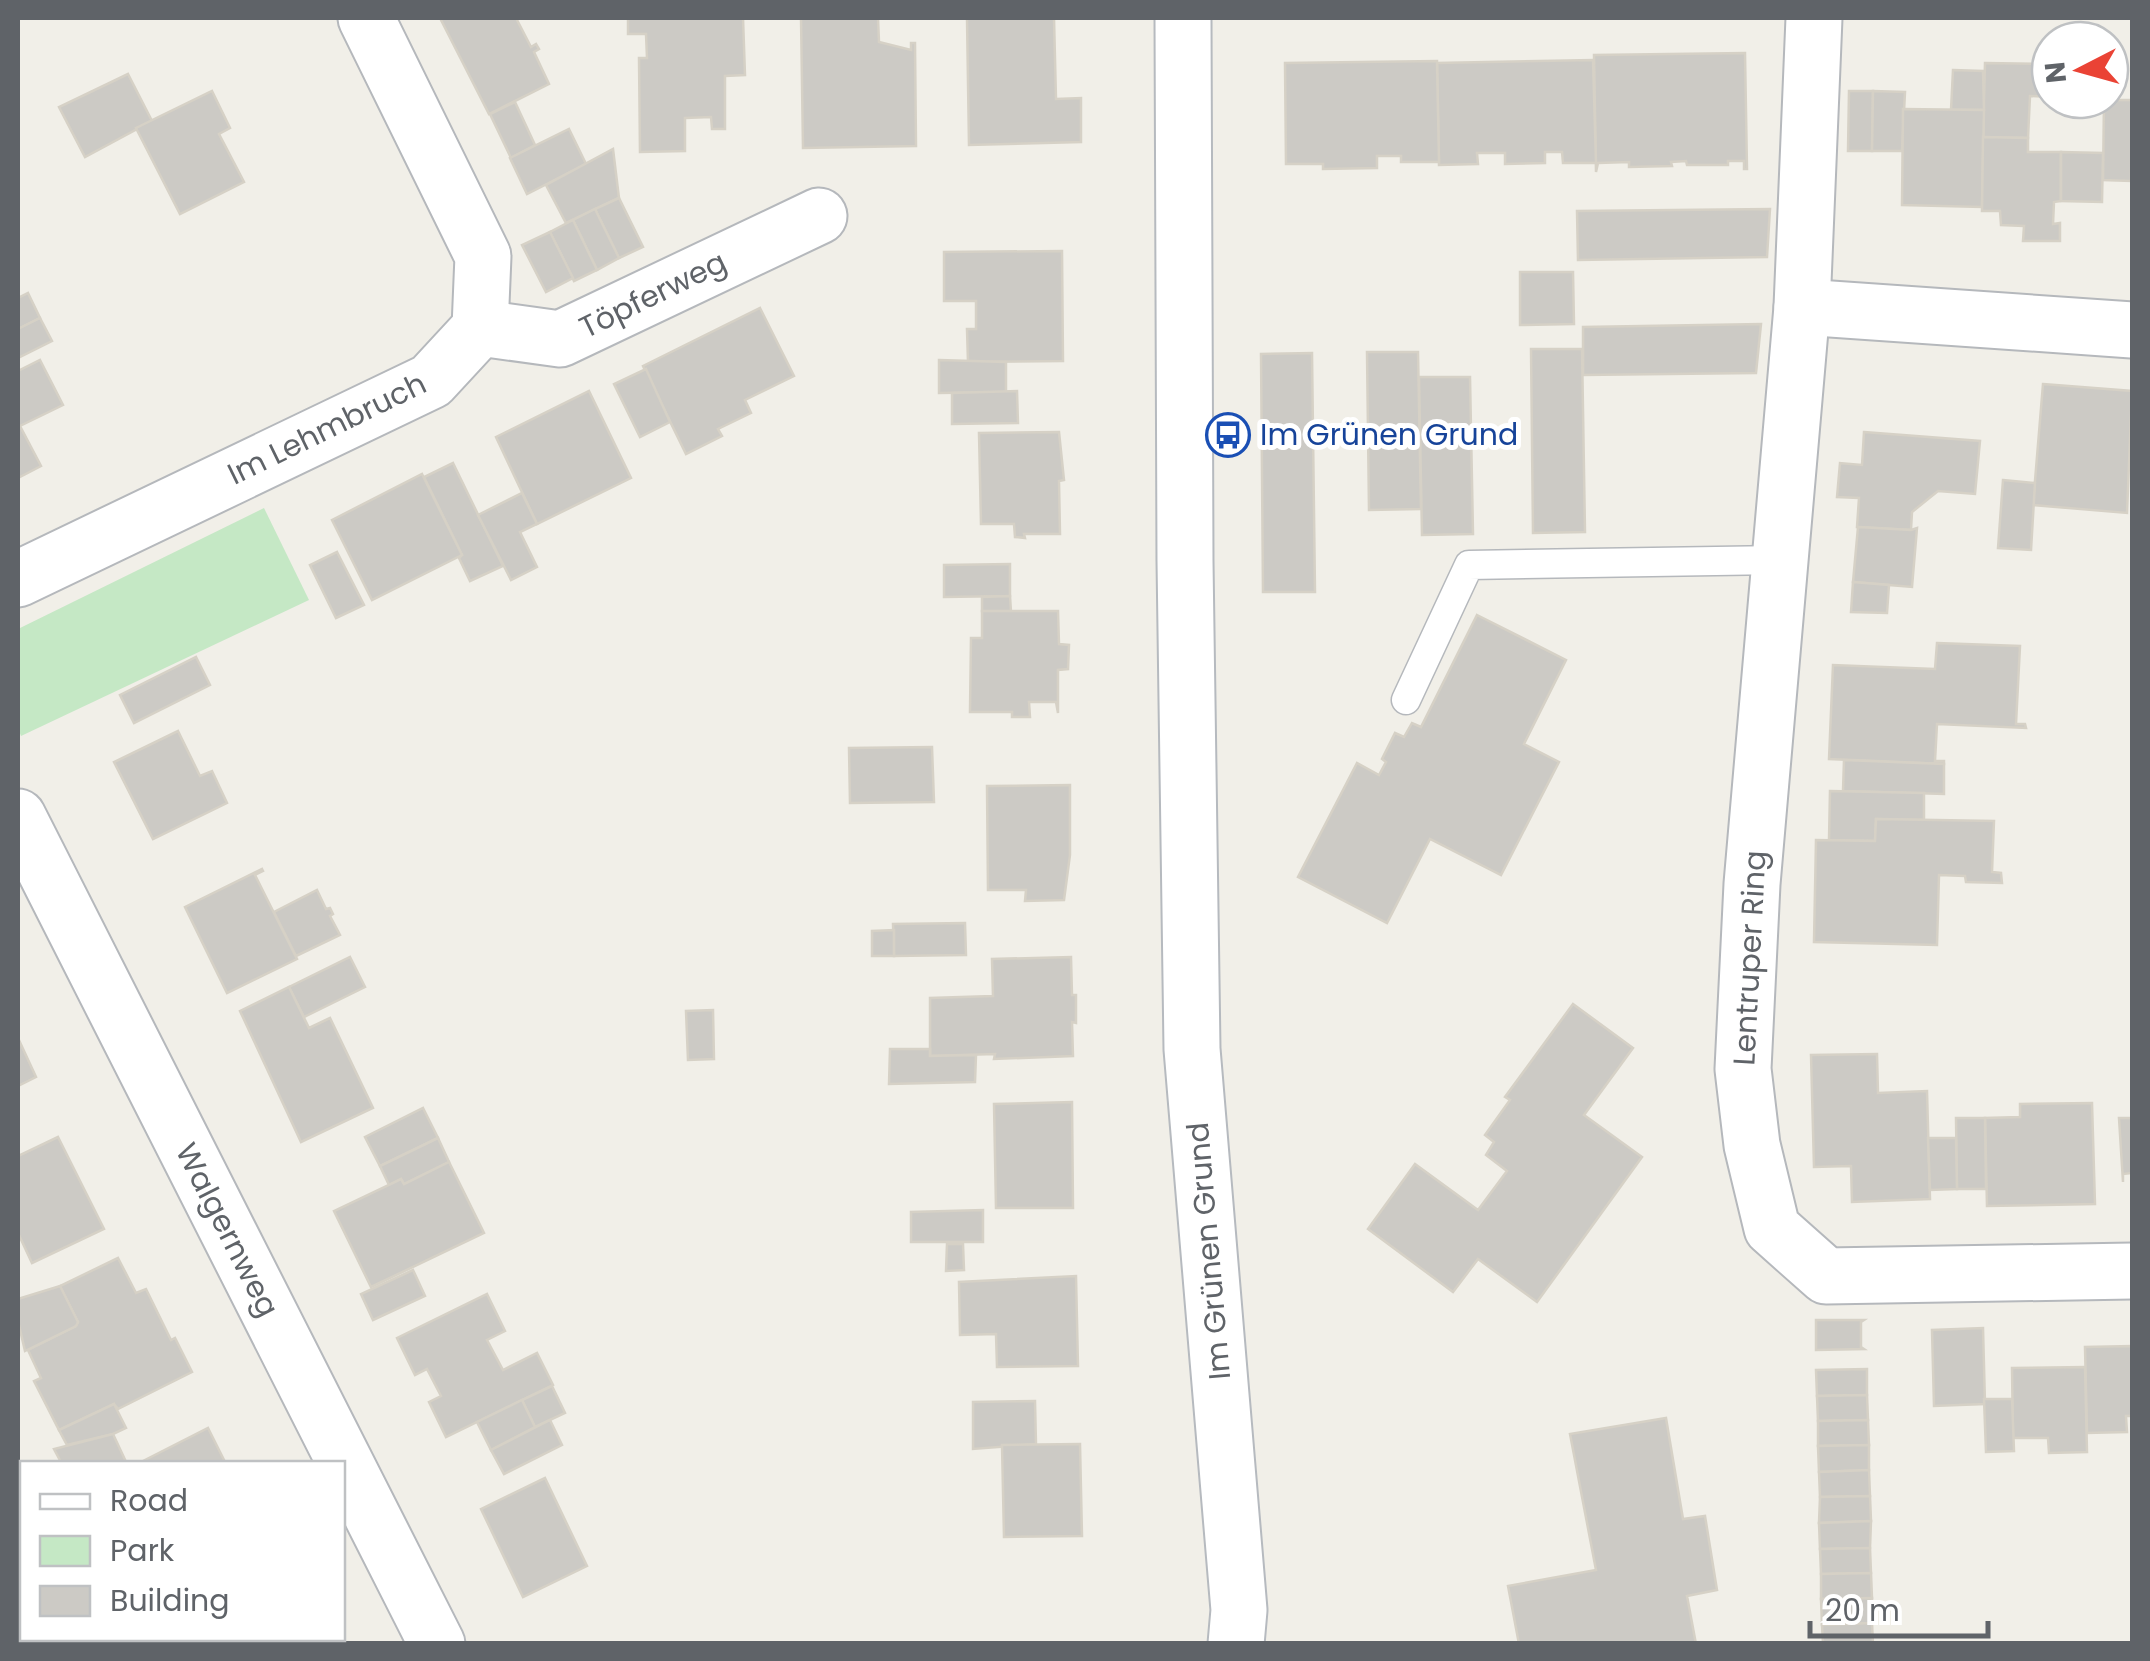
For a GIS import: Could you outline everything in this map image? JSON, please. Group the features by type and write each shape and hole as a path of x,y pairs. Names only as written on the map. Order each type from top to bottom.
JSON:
{"street":[{"path":"366,18 484,256 480,328"},
{"name":"Im Grünen Grund","path":"1183,18 1192,1050 1240,1610 1236,1644"},
{"name":"Lentruper Ring","path":"1814,18 1802,308 1752,884 1743,1069 1752,1145 1772,1228 1826,1276 2132,1272"},
{"name":"Töpferweg","path":"480,328 560,339 819,216"},
{"path":"1802,308 2132,330"},
{"name":"Im Lehmbruch","path":"18,579 431,381 480,328"},
{"name":"Walgernweg","path":"18,817 344,1461"},
{"name":"Walgernweg","path":"345,1462 437,1644"}],"lane":[{"path":"1406,700 1469,564 1780,560"}],"green space":[{"path":"264,508 309,600 21,736 18,629"}],"building":[{"path":"440,18 516,18 531,47 536,44 539,49 534,52 549,84 489,114"},
{"path":"628,18 743,18 745,75 725,76 725,129 712,129 711,117 685,118 685,151 640,152 639,58 647,58 646,34 628,34"},
{"path":"801,18 878,18 879,42 911,50 911,43 915,43 916,146 803,148"},
{"path":"967,18 1054,18 1056,99 1081,98 1081,142 969,145"},
{"path":"1745,53 1747,169 1744,161 1728,161 1728,165 1687,165 1686,161 1671,162 1672,166 1629,167 1629,162 1598,163 1596,172 1594,55"},
{"path":"1593,60 1596,163 1563,163 1562,152 1545,152 1545,163 1505,164 1505,153 1477,153 1478,164 1439,165 1437,63"},
{"path":"1437,61 1439,162 1401,162 1401,156 1377,156 1377,168 1323,169 1323,164 1286,164 1285,63"},
{"path":"1985,63 2030,64 2028,138 1983,137"},
{"path":"1953,70 1983,71 1984,110 1951,110"},
{"path":"128,74 152,121 85,157 59,107"},
{"path":"212,91 230,128 219,134 244,182 180,214 136,128"},
{"path":"1849,91 1873,91 1872,151 1848,151"},
{"path":"1873,91 1905,92 1902,151 1872,151"},
{"path":"2132,100 2131,181 2103,180 2104,120 2130,120"},
{"path":"515,102 535,145 511,158 490,114"},
{"path":"1903,109 1984,110 1982,207 1902,205"},
{"path":"569,129 586,164 527,194 510,158"},
{"path":"1983,137 2028,138 2028,152 2061,152 2061,201 2054,202 2053,224 2060,223 2060,241 2023,241 2024,226 2001,225 2000,211 1982,211"},
{"path":"613,149 619,198 566,223 546,185"},
{"path":"2061,152 2103,153 2102,202 2061,201"},
{"path":"619,198 643,247 619,258 595,209"},
{"path":"595,209 619,258 597,270 573,220"},
{"path":"1770,209 1767,257 1578,260 1577,211"},
{"path":"573,220 597,270 574,281 550,232"},
{"path":"550,232 573,278 546,292 522,245"},
{"path":"1062,251 1063,361 968,362 967,329 976,329 976,301 944,301 944,252"},
{"path":"1520,272 1573,272 1574,324 1520,325"},
{"path":"28,293 40,318 18,329 18,298"},
{"path":"760,308 794,376 745,400 751,413 718,429 722,436 686,454 643,366"},
{"path":"40,318 52,341 18,358 18,329"},
{"path":"1761,324 1756,373 1583,375 1583,327"},
{"path":"1531,349 1582,349 1585,532 1533,533"},
{"path":"1367,352 1418,352 1421,509 1369,510"},
{"path":"1312,353 1315,592 1263,592 1261,354"},
{"path":"40,360 63,405 20,426 41,466 18,478 18,371"},
{"path":"939,360 1006,362 1006,392 939,393"},
{"path":"646,369 670,422 640,437 614,384"},
{"path":"1419,377 1470,377 1473,534 1422,535"},
{"path":"2043,384 2132,391 2127,513 2033,505"},
{"path":"589,391 631,478 537,524 496,437"},
{"path":"1017,391 1018,423 952,424 952,393"},
{"path":"1059,432 1064,480 1059,481 1060,534 1015,537 1014,524 981,524 979,433"},
{"path":"1864,432 1980,441 1975,494 1938,491 1912,512 1911,530 1857,527 1859,498 1837,497 1840,463 1862,465"},
{"path":"453,463 503,566 470,581 459,558 462,555 424,477"},
{"path":"422,474 462,555 372,600 332,520"},
{"path":"2003,480 2035,483 2031,550 1998,548"},
{"path":"522,493 537,524 520,532 537,567 511,580 478,515"},
{"path":"1858,527 1917,528 1912,587 1853,582"},
{"path":"337,552 364,605 336,618 310,565"},
{"path":"1010,564 1010,596 944,597 944,565"},
{"path":"1853,582 1889,585 1887,613 1851,612"},
{"path":"1010,596 1011,612 982,611 982,597"},
{"path":"982,611 1058,611 1059,644 1069,645 1068,669 1058,670 1058,713 1056,702 1029,702 1030,717 1012,717 1012,712 970,712 971,638 982,638"},
{"path":"1477,615 1566,660 1524,744 1559,762 1501,875 1430,839 1387,923 1298,877 1357,763 1379,775 1395,733 1404,737 1412,723 1421,727"},
{"path":"1937,643 2020,646 2016,724 2025,724 2026,728 1937,724 1935,761 1944,764 1829,759 1833,665 1935,669"},
{"path":"196,657 210,685 134,723 120,695"},
{"path":"178,731 200,776 212,771 227,803 153,839 114,762"},
{"path":"932,747 934,802 850,803 849,748"},
{"path":"1844,760 1944,764 1944,794 1843,791"},
{"path":"1070,785 1070,855 1064,900 1025,901 1026,890 988,890 987,786"},
{"path":"1830,791 1924,793 1924,820 1876,819 1875,841 1829,840"},
{"path":"1876,819 1994,821 1992,872 2001,873 2002,883 1966,882 1965,876 1939,875 1937,945 1814,942 1816,840 1875,841"},
{"path":"262,869 255,875 297,959 227,993 185,907"},
{"path":"317,890 326,909 330,908 340,935 296,956 274,912"},
{"path":"965,923 966,955 894,956 893,924"},
{"path":"894,930 894,956 872,956 872,931"},
{"path":"350,957 365,987 304,1017 289,987"},
{"path":"1071,957 1072,995 1076,995 1073,1056 930,1056 930,998 993,996 992,959"},
{"path":"289,987 309,1028 330,1018 373,1108 301,1142 240,1011"},
{"path":"1573,1004 1633,1048 1584,1115 1642,1157 1537,1302 1478,1259 1453,1292 1368,1229 1415,1164 1478,1210 1507,1171 1486,1155 1494,1142 1485,1135 1510,1100 1505,1097"},
{"path":"713,1010 714,1059 688,1060 686,1011"},
{"path":"18,1038 36,1077 18,1086"},
{"path":"890,1049 930,1049 930,1056 976,1055 975,1082 889,1084"},
{"path":"1877,1054 1878,1093 1927,1091 1930,1199 1852,1202 1851,1166 1814,1167 1811,1055"},
{"path":"1072,1102 1073,1208 996,1208 994,1104"},
{"path":"2092,1103 2095,1204 1987,1206 1985,1118 2020,1117 2020,1104"},
{"path":"423,1108 438,1138 380,1166 365,1137"},
{"path":"1956,1118 1985,1118 1986,1189 1957,1189"},
{"path":"2119,1118 2132,1118 2132,1173 2123,1174 2123,1182"},
{"path":"58,1137 104,1229 32,1263 18,1233 18,1156"},
{"path":"438,1138 449,1162 404,1184 401,1179 389,1185 380,1166"},
{"path":"1928,1138 1956,1138 1957,1189 1930,1190"},
{"path":"449,1162 484,1233 371,1287 334,1211 401,1179 404,1184"},
{"path":"983,1210 983,1242 911,1242 911,1212"},
{"path":"947,1244 963,1244 964,1270 946,1271"},
{"path":"118,1258 136,1293 146,1289 192,1372 118,1409 114,1404 59,1430 34,1381 41,1378 28,1350 78,1322 60,1286"},
{"path":"413,1270 425,1296 373,1320 361,1294"},
{"path":"1076,1276 1078,1366 997,1367 996,1334 960,1335 959,1282"},
{"path":"60,1286 78,1322 76,1326 25,1351 18,1299"},
{"path":"487,1294 505,1331 487,1340 503,1370 537,1353 553,1385 446,1437 429,1402 441,1396 427,1369 415,1375 397,1338"},
{"path":"1816,1320 1864,1320 1864,1349 1816,1350"},
{"path":"1983,1328 1985,1404 1934,1406 1932,1330"},
{"path":"2132,1346 2132,1416 2126,1416 2127,1432 2087,1433 2085,1347"},
{"path":"2085,1367 2087,1452 2049,1453 2048,1438 2013,1438 2012,1368"},
{"path":"1867,1369 1867,1395 1817,1396 1816,1370"},
{"path":"552,1386 565,1413 535,1427 522,1400"},
{"path":"1867,1395 1868,1420 1818,1421 1817,1396"},
{"path":"1984,1399 2012,1399 2014,1451 1986,1452"},
{"path":"522,1400 535,1427 491,1450 477,1422"},
{"path":"1035,1401 1036,1444 973,1449 973,1402"},
{"path":"114,1404 126,1428 67,1445 59,1430"},
{"path":"1666,1418 1683,1519 1705,1516 1717,1590 1687,1596 1696,1644 1519,1644 1508,1586 1596,1570 1570,1434"},
{"path":"550,1420 562,1445 504,1474 491,1450"},
{"path":"1868,1420 1869,1445 1818,1446 1818,1421"},
{"path":"208,1428 224,1461 143,1461"},
{"path":"113,1434 126,1461 60,1461 54,1449"},
{"path":"1080,1444 1082,1536 1004,1537 1002,1445"},
{"path":"1869,1445 1869,1470 1819,1472 1818,1446"},
{"path":"1869,1470 1870,1496 1820,1497 1819,1472"},
{"path":"545,1478 587,1566 523,1597 481,1509"},
{"path":"1870,1496 1871,1521 1819,1523 1820,1497"},
{"path":"1871,1521 1870,1548 1820,1549 1819,1523"},
{"path":"1870,1548 1871,1573 1821,1574 1820,1549"},
{"path":"1871,1573 1872,1598 1821,1599 1821,1574"},
{"path":"1872,1598 1872,1623 1822,1625 1821,1599"},
{"path":"1872,1623 1873,1644 1823,1644 1822,1625"},
{"path":"220,1641 311,1644 221,1644"}],"place":[{"name":"Im Grünen Grund","path":"1228,435"}]}
